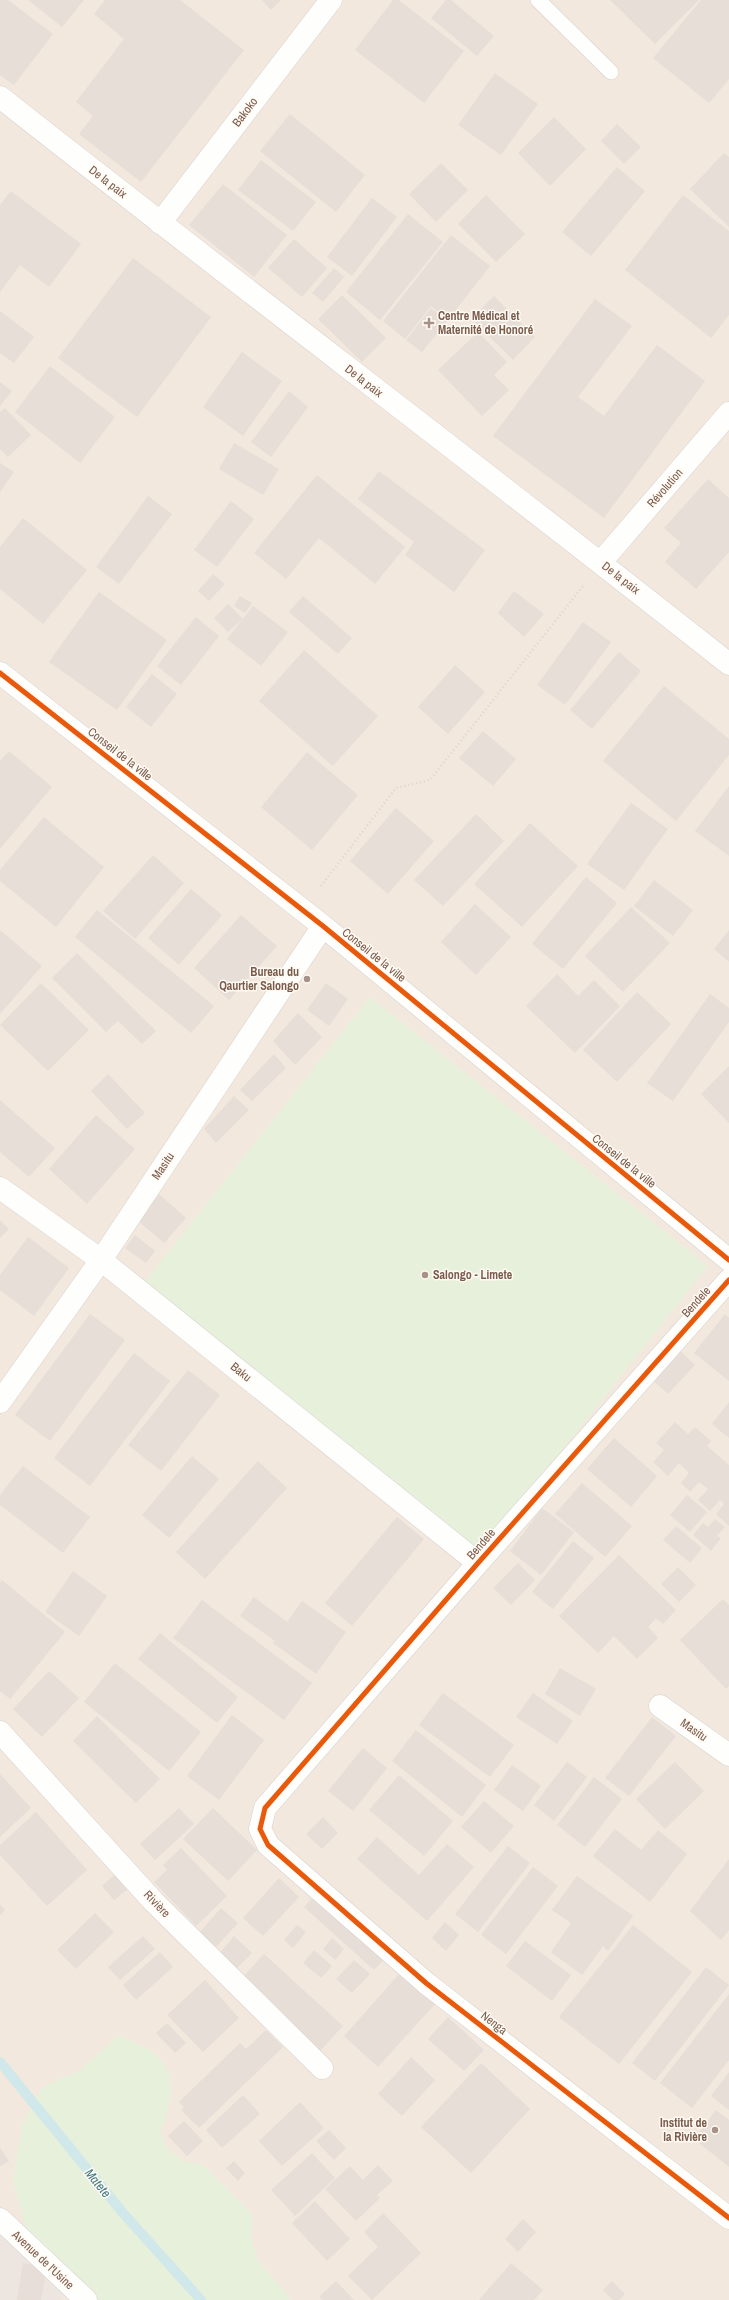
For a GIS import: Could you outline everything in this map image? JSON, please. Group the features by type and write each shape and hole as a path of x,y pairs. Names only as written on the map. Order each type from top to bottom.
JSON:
{"street":[{"name":"Bakoko","path":"160,223 331,0"},
{"name":"De la paix","path":"0,97 160,223 601,562 729,664"},
{"name":"Révolution","path":"601,562 729,413"},
{"name":"Conseil de la ville","path":"0,673 322,926 729,1260"},
{"name":"Masitu","path":"0,1402 101,1260 322,926"},
{"name":"Baku","path":"0,1188 101,1260 478,1563"},
{"name":"Bendele","path":"260,1829 265,1808 478,1563 729,1280"},
{"name":"Masitu","path":"660,1706 729,1755"},
{"name":"Rivière","path":"0,1732 154,1902 322,2068"},
{"name":"Nenga","path":"260,1829 268,1845 426,1983 729,2218"},
{"name":"Avenue de l'Usine","path":"0,2219 86,2300"}],"lane":[{"path":"538,0 612,72"}],"path":[{"path":"303,911 396,788 430,780 601,562"}],"shaded area":[{"path":"0,0 729,0 729,2300 61,2300 63,2295 0,2217"},
{"path":"0,2207 13,2215 44,2258 64,2295 61,2300 0,2300"}],"green space":[{"name":"Salongo - Limete","path":"370,997 708,1266 480,1554 142,1285"},
{"path":"119,2035 151,2051 163,2062 168,2071 171,2091 168,2111 160,2131 167,2148 185,2162 202,2164 253,2215 251,2238 259,2262 292,2300 72,2300 53,2263 25,2226 13,2180 22,2125 42,2087 79,2071"}],"building":[{"path":"0,0 8,0 53,34 14,85 0,75"},
{"path":"28,0 84,0 62,27"},
{"path":"105,0 180,0 244,50 141,182 79,134 93,116 76,102 124,39 94,14"},
{"path":"262,0 281,0 271,10"},
{"path":"393,0 399,0 464,51 424,103 355,50"},
{"path":"446,0 451,0 494,36 477,56 431,18"},
{"path":"610,0 699,0 655,44"},
{"path":"701,0 729,0 729,79 709,103 653,58"},
{"path":"495,73 538,104 501,155 458,125"},
{"path":"290,114 365,175 336,212 260,151"},
{"path":"554,117 586,149 550,186 518,153"},
{"path":"617,124 641,147 624,164 601,141"},
{"path":"724,153 729,157 729,227 690,189"},
{"path":"261,160 316,202 293,231 238,190"},
{"path":"441,163 468,190 436,222 409,194"},
{"path":"617,167 645,191 591,256 562,232"},
{"path":"223,184 287,235 254,277 189,225"},
{"path":"11,191 81,244 49,287 20,265 0,292 0,205"},
{"path":"486,195 525,234 496,262 458,224"},
{"path":"683,195 729,231 729,315 711,338 625,270"},
{"path":"372,198 397,217 352,276 327,257"},
{"path":"408,214 443,242 380,320 346,292"},
{"path":"451,235 490,266 448,320 431,306 405,339 383,321"},
{"path":"294,239 327,268 302,297 268,268"},
{"path":"133,258 211,317 137,417 58,358"},
{"path":"334,268 344,277 323,302 312,293"},
{"path":"342,295 386,338 362,362 318,319"},
{"path":"494,296 535,337 513,360 471,319"},
{"path":"595,299 632,326 578,397 604,416 657,345 705,381 604,518 493,436"},
{"path":"431,308 447,321 422,352 406,340"},
{"path":"0,311 34,337 14,363 0,353"},
{"path":"478,332 507,362 494,375 509,390 482,416 438,370"},
{"path":"242,352 282,381 243,436 203,407"},
{"path":"50,366 115,417 80,463 15,412"},
{"path":"0,382 12,391 0,406"},
{"path":"289,391 308,407 271,457 251,442"},
{"path":"5,408 31,435 8,457 0,449 0,412"},
{"path":"234,443 279,469 263,495 219,469"},
{"path":"0,463 14,472 0,492"},
{"path":"379,471 485,550 454,592 405,555 414,542 358,499"},
{"path":"317,475 405,547 375,584 319,538 286,579 254,553"},
{"path":"708,479 729,498 729,552 696,589 665,562 681,543 664,528"},
{"path":"148,496 172,514 119,584 96,567"},
{"path":"231,501 254,519 217,567 194,550"},
{"path":"23,518 87,570 43,624 0,589 0,547"},
{"path":"213,574 225,584 209,601 198,591"},
{"path":"514,591 544,614 524,637 498,613"},
{"path":"99,592 167,640 117,710 49,662"},
{"path":"240,596 252,603 245,613 234,606"},
{"path":"303,596 352,638 338,654 289,612"},
{"path":"228,604 243,619 228,632 214,618"},
{"path":"253,606 288,632 261,666 227,639"},
{"path":"196,617 219,636 181,685 157,666"},
{"path":"583,622 611,642 565,705 537,685"},
{"path":"304,650 378,716 333,766 259,701"},
{"path":"619,652 641,671 592,729 570,710"},
{"path":"455,665 485,692 448,734 418,707"},
{"path":"152,674 177,694 151,727 126,707"},
{"path":"664,686 729,739 729,755 676,821 603,761"},
{"path":"483,731 516,759 493,786 459,758"},
{"path":"9,751 52,787 0,849 0,761"},
{"path":"307,752 358,795 312,850 261,807"},
{"path":"729,786 729,856 695,831"},
{"path":"631,803 668,829 624,890 587,864"},
{"path":"396,808 434,841 388,894 350,861"},
{"path":"476,814 504,841 443,906 414,880"},
{"path":"44,817 104,867 56,927 0,881 0,870"},
{"path":"530,823 578,866 522,927 474,884"},
{"path":"153,855 184,883 135,939 103,911"},
{"path":"586,877 617,903 563,969 532,944"},
{"path":"654,880 693,910 673,936 634,906"},
{"path":"191,889 222,915 179,965 148,938"},
{"path":"475,904 511,937 476,975 441,942"},
{"path":"631,907 670,943 623,992 585,956"},
{"path":"97,910 214,1006 191,1033 75,937"},
{"path":"241,915 277,946 229,1000 194,968"},
{"path":"0,930 42,966 0,1014"},
{"path":"729,930 729,962 714,949"},
{"path":"77,953 156,1031 142,1044 118,1021 106,1032 52,978"},
{"path":"557,974 578,996 594,980 620,1006 575,1053 526,1006"},
{"path":"41,983 89,1030 48,1071 0,1025"},
{"path":"326,983 348,999 329,1026 307,1010"},
{"path":"637,992 671,1024 617,1082 583,1050"},
{"path":"710,994 729,1008 729,1022 673,1101 647,1083"},
{"path":"298,1013 322,1037 295,1065 273,1041"},
{"path":"274,1054 286,1068 252,1101 240,1090"},
{"path":"729,1066 729,1123 701,1094"},
{"path":"108,1074 145,1113 127,1129 91,1091"},
{"path":"234,1096 249,1110 216,1143 204,1129"},
{"path":"0,1100 55,1148 29,1177 0,1152"},
{"path":"96,1115 135,1149 87,1204 49,1169"},
{"path":"159,1194 186,1218 164,1243 137,1220"},
{"path":"0,1220 9,1229 0,1238"},
{"path":"135,1235 155,1251 146,1263 125,1248"},
{"path":"28,1237 69,1268 34,1316 0,1290 0,1275"},
{"path":"90,1314 125,1340 50,1441 15,1415"},
{"path":"725,1314 729,1318 729,1381 694,1353"},
{"path":"677,1348 695,1365 668,1394 649,1377"},
{"path":"134,1353 170,1381 90,1486 54,1458"},
{"path":"188,1370 220,1395 161,1471 128,1445"},
{"path":"729,1402 729,1438 712,1424"},
{"path":"675,1422 688,1434 695,1427 711,1441 707,1446 729,1465 729,1526 716,1514 724,1504 720,1500 710,1511 698,1500 708,1489 699,1482 690,1492 681,1483 689,1473 679,1463 668,1476 653,1462 664,1450 656,1443"},
{"path":"614,1438 657,1476 631,1507 587,1469"},
{"path":"192,1456 219,1479 169,1538 142,1515"},
{"path":"258,1461 287,1488 205,1579 176,1552"},
{"path":"23,1466 90,1517 63,1553 0,1505 0,1495"},
{"path":"582,1483 632,1526 605,1557 555,1514"},
{"path":"687,1495 707,1512 690,1532 670,1515"},
{"path":"542,1508 574,1532 541,1575 510,1551"},
{"path":"397,1517 424,1539 352,1626 325,1603"},
{"path":"715,1519 725,1527 717,1536 721,1538 711,1551 693,1535 703,1523 708,1527"},
{"path":"676,1526 702,1548 690,1563 663,1540"},
{"path":"573,1541 594,1558 553,1609 532,1592"},
{"path":"619,1555 676,1610 663,1624 656,1618 648,1627 658,1638 637,1659 614,1636 598,1653 559,1616"},
{"path":"518,1563 535,1580 511,1605 493,1588"},
{"path":"678,1567 696,1585 679,1602 661,1584"},
{"path":"73,1571 107,1596 79,1636 45,1612"},
{"path":"2,1580 65,1632 10,1699 0,1691 0,1583"},
{"path":"254,1597 287,1622 302,1601 346,1632 316,1674 273,1643 275,1641 240,1616"},
{"path":"723,1599 729,1605 729,1686 726,1689 680,1640"},
{"path":"202,1600 312,1683 284,1720 173,1638"},
{"path":"160,1633 238,1697 217,1723 138,1659"},
{"path":"115,1663 201,1732 169,1771 84,1702"},
{"path":"560,1668 596,1689 580,1716 545,1694"},
{"path":"49,1671 79,1698 42,1737 13,1709"},
{"path":"443,1693 514,1745 490,1777 419,1725"},
{"path":"533,1693 573,1721 557,1744 516,1717"},
{"path":"232,1715 264,1740 219,1800 187,1776"},
{"path":"97,1716 160,1779 136,1803 73,1741"},
{"path":"652,1717 676,1736 629,1796 605,1778"},
{"path":"416,1730 486,1785 462,1817 392,1761"},
{"path":"363,1748 387,1768 353,1811 328,1791"},
{"path":"567,1762 587,1777 554,1821 534,1805"},
{"path":"675,1762 704,1791 665,1829 636,1799"},
{"path":"512,1765 541,1786 523,1811 494,1790"},
{"path":"0,1774 31,1808 0,1837"},
{"path":"399,1775 453,1821 424,1856 369,1810"},
{"path":"594,1777 622,1799 585,1847 557,1825"},
{"path":"484,1801 514,1826 491,1853 461,1827"},
{"path":"179,1808 194,1824 155,1860 140,1844"},
{"path":"213,1808 257,1850 228,1881 183,1839"},
{"path":"36,1812 87,1870 47,1906 0,1855 0,1845"},
{"path":"323,1817 338,1833 322,1849 306,1834"},
{"path":"615,1829 641,1850 658,1830 687,1854 650,1902 593,1856"},
{"path":"377,1837 419,1875 447,1844 474,1867 427,1921 357,1859"},
{"path":"508,1846 530,1863 478,1932 455,1914"},
{"path":"181,1848 227,1896 196,1926 154,1882 167,1870 163,1865"},
{"path":"729,1859 729,1930 721,1940 690,1911"},
{"path":"533,1867 558,1886 506,1954 481,1935"},
{"path":"120,1870 133,1885 114,1900 102,1886"},
{"path":"577,1876 633,1916 608,1951 603,1946 582,1975 551,1952 571,1923 552,1910"},
{"path":"279,1878 299,1897 263,1936 243,1918"},
{"path":"316,1894 386,1957 374,1970 304,1907"},
{"path":"0,1904 5,1910 0,1915"},
{"path":"221,1908 238,1923 214,1949 198,1934"},
{"path":"95,1913 114,1932 76,1969 57,1950"},
{"path":"445,1922 459,1935 446,1951 432,1938"},
{"path":"297,1925 306,1932 293,1948 284,1940"},
{"path":"633,1925 692,1972 619,2064 559,2017"},
{"path":"143,1936 155,1949 120,1980 108,1967"},
{"path":"234,1936 252,1953 236,1969 219,1954"},
{"path":"332,1938 344,1949 335,1960 323,1949"},
{"path":"525,1941 571,1975 552,2001 506,1966"},
{"path":"314,1950 332,1966 321,1978 303,1963"},
{"path":"160,1952 173,1967 136,2000 123,1985"},
{"path":"264,1954 343,2026 318,2053 239,1981"},
{"path":"354,1960 370,1974 352,1993 336,1979"},
{"path":"706,1967 729,1985 655,2081 632,2063"},
{"path":"401,1972 436,2003 378,2067 344,2036"},
{"path":"205,1980 239,2018 203,2052 167,2015"},
{"path":"729,1994 729,2060 692,2108 660,2083"},
{"path":"448,2017 484,2050 464,2071 428,2039"},
{"path":"167,2023 186,2043 175,2053 156,2033"},
{"path":"266,2030 283,2047 199,2128 181,2110 184,2107 179,2102 240,2043 246,2049"},
{"path":"411,2057 435,2080 402,2116 378,2094"},
{"path":"481,2063 530,2109 471,2173 421,2127"},
{"path":"729,2072 729,2110 711,2096"},
{"path":"243,2095 260,2114 222,2148 206,2130"},
{"path":"300,2102 324,2128 282,2166 259,2141"},
{"name":"Institut de la Rivière","path":"716,2110 729,2120 729,2167 694,2139"},
{"path":"184,2121 203,2141 187,2156 168,2136"},
{"path":"329,2130 346,2148 334,2160 316,2141"},
{"path":"0,2148 9,2161 0,2166"},
{"path":"312,2153 335,2178 295,2216 271,2190"},
{"path":"234,2161 245,2173 238,2181 226,2168"},
{"path":"378,2165 393,2181 377,2195 380,2198 356,2221 325,2189 350,2166 363,2180"},
{"path":"315,2201 350,2239 327,2261 292,2223"},
{"path":"383,2213 421,2253 372,2300 348,2276 378,2247 364,2232"},
{"path":"523,2219 536,2232 518,2252 505,2239"},
{"path":"23,2263 47,2268 41,2300 17,2300"},
{"path":"511,2263 543,2290 534,2300 479,2300"},
{"path":"336,2281 354,2300 322,2300 319,2297"},
{"path":"612,2281 625,2294 619,2300 613,2300 603,2290"}],"waterway":[{"name":"Matete","path":"0,2062 123,2213 201,2300"}],"cycle path":[{"path":"0,673 323,926 729,1260"},
{"path":"729,1280 478,1563 265,1808 260,1829 268,1845 426,1983 729,2218"}],"place":[{"name":"Centre Médical et Maternité de Honoré","path":"429,323"},
{"name":"Bureau du Qaurtier Salongo","path":"307,979"},
{"name":"Salongo - Limete","path":"425,1275"},
{"name":"Institut de la Rivière","path":"715,2130"}]}
